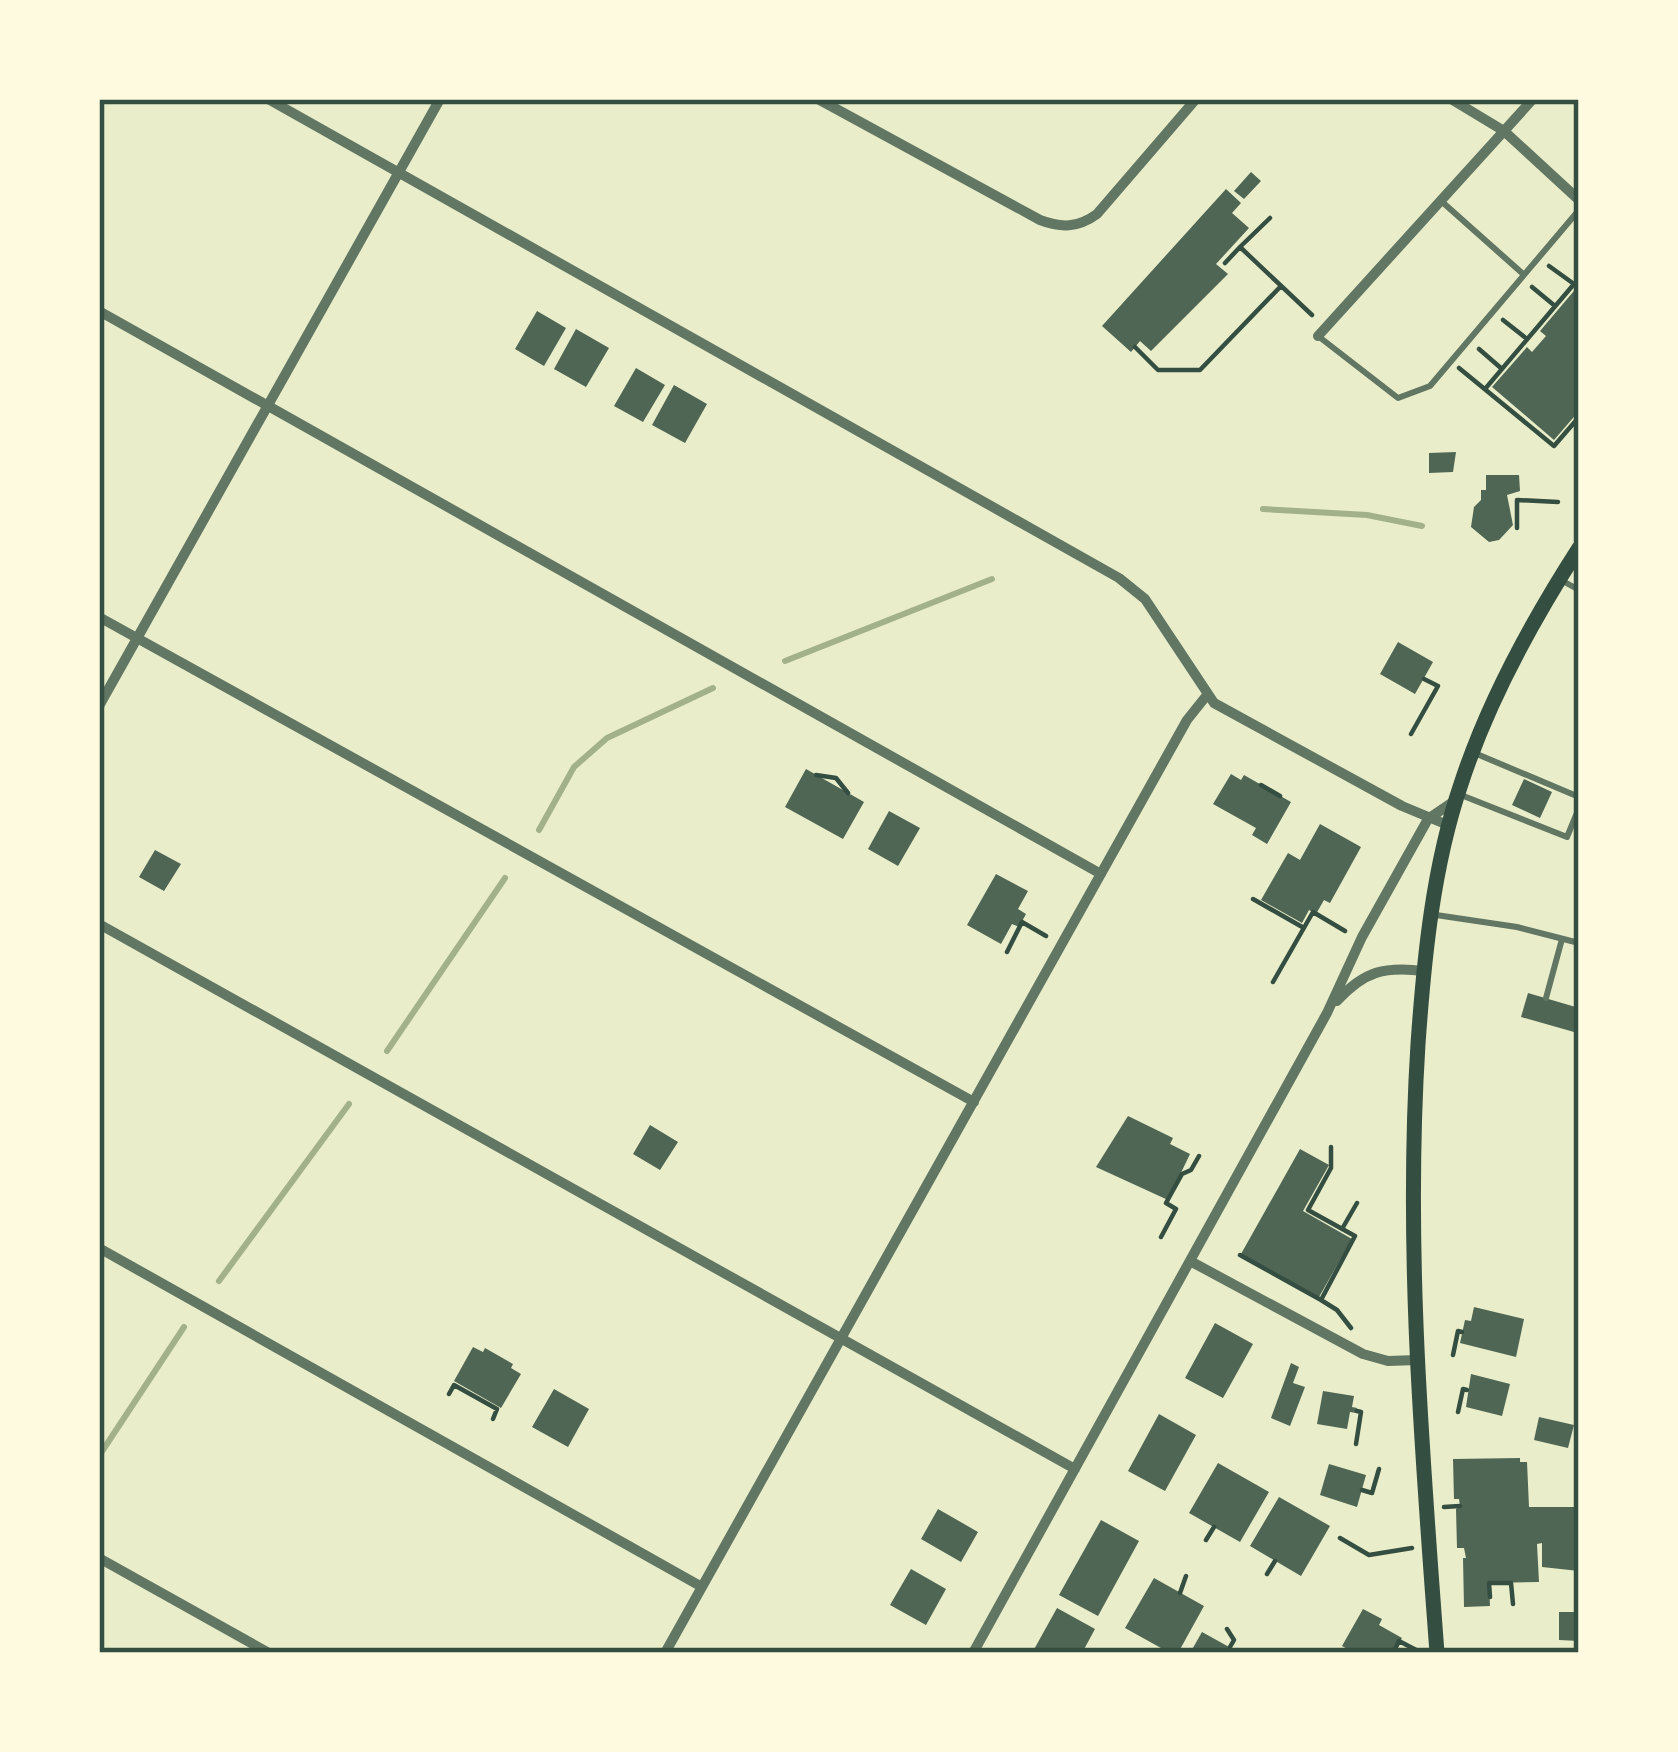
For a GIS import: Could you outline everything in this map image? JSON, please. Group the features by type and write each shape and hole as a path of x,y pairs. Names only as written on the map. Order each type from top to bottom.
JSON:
{"main road":[{"path":"1437,1653 1417,1360 1412,1177 1424,971 1456,797 1472,752 1513,664 1579,548"}],"street":[{"path":"268,99 1135,588 1207,695 1224,710 1428,819 1450,826"},
{"path":"99,706 440,99"},
{"path":"818,99 1040,220 1060,226 1080,224 1096,214 1196,99"},
{"path":"1451,99 1504,130 1579,200"},
{"path":"1322,332 1533,99"},
{"path":"99,310 1101,874"},
{"path":"99,617 974,1102"},
{"path":"665,1653 1187,720 1207,695"},
{"path":"973,1653 1327,1012 1428,819 1456,797"},
{"path":"99,924 1075,1469"},
{"path":"1327,1012 1352,984 1376,970 1424,971"},
{"path":"99,1248 702,1587"},
{"path":"1190,1261 1363,1354 1388,1361 1417,1360"},
{"path":"99,1558 269,1653"}],"lane":[{"path":"1439,200 1522,274"},
{"path":"1322,332 1397,398 1430,386 1579,210"},
{"path":"1560,580 1579,590"},
{"path":"1472,752 1579,797"},
{"path":"1456,797 1568,837 1579,808"},
{"path":"1432,914 1517,926 1579,943"},
{"path":"1546,998 1562,939"}],"path":[{"path":"1225,263 1270,218"},
{"path":"1236,248 1281,286 1322,332"},
{"path":"1485,389 1574,284 1562,278"},
{"path":"1135,347 1158,370 1200,370 1281,286"},
{"path":"1544,297 1555,307"},
{"path":"1516,331 1527,340"},
{"path":"1492,360 1502,369"},
{"path":"1474,380 1555,446 1579,417"},
{"path":"1507,500 1558,502"},
{"path":"1517,500 1517,527"},
{"path":"1411,734 1438,686 1424,679"},
{"path":"816,775 836,778 848,793"},
{"path":"1261,785 1280,796"},
{"path":"1253,899 1304,928"},
{"path":"1273,982 1313,912 1346,931"},
{"path":"1007,952 1022,922 1062,944"},
{"path":"1321,1300 1355,1237 1311,1210 1331,1168 1330,1148"},
{"path":"1161,1237 1176,1209 1166,1203 1199,1156"},
{"path":"1338,1228 1357,1203"},
{"path":"1240,1255 1337,1310 1354,1331"},
{"path":"1453,1355 1458,1331 1462,1332"},
{"path":"449,1394 454,1385 478,1397 497,1409 493,1420"},
{"path":"1458,1412 1462,1389 1467,1390"},
{"path":"1356,1444 1361,1412 1357,1411"},
{"path":"1362,1490 1372,1492 1379,1469"},
{"path":"1444,1507 1460,1506"},
{"path":"1206,1540 1214,1527"},
{"path":"1340,1538 1370,1555 1412,1548"},
{"path":"1267,1574 1275,1561"},
{"path":"1180,1593 1186,1576"},
{"path":"1490,1597 1489,1583 1511,1583 1513,1604"},
{"path":"1227,1629 1234,1640 1230,1647"},
{"path":"1393,1653 1400,1641 1420,1652"}],"building":[{"path":"1251,172 1261,181 1244,199 1234,191"},
{"path":"1226,189 1241,203 1232,213 1249,228 1216,264 1228,274 1151,351 1140,341 1131,352 1102,326"},
{"path":"1579,285 1579,411 1554,440 1492,387 1527,347 1532,352 1546,336 1540,331"},
{"path":"537,311 566,328 544,366 515,349"},
{"path":"576,329 609,348 586,387 554,369"},
{"path":"636,368 665,385 643,422 614,406"},
{"path":"674,385 707,404 685,443 652,425"},
{"path":"1456,452 1453,472 1429,473 1429,453"},
{"path":"1486,475 1519,475 1520,491 1507,495 1513,525 1499,540 1489,542 1471,527 1474,507 1481,500 1481,490 1486,490"},
{"path":"1398,642 1433,662 1415,694 1380,674"},
{"path":"806,769 864,802 843,839 785,807"},
{"path":"1231,774 1241,780 1244,775 1291,802 1267,844 1252,835 1256,828 1213,804"},
{"path":"1524,779 1552,792 1540,818 1512,805"},
{"path":"889,811 920,828 898,866 868,849"},
{"path":"1320,824 1361,847 1330,903 1324,900 1316,914 1309,910 1302,923 1261,900 1288,853 1300,860"},
{"path":"155,850 181,864 164,891 139,877"},
{"path":"996,874 1028,891 1018,909 1026,914 1019,927 1012,924 1001,944 967,925"},
{"path":"1528,993 1579,1008 1574,1032 1521,1017"},
{"path":"1128,1116 1173,1138 1170,1144 1190,1154 1168,1200 1096,1167"},
{"path":"650,1125 678,1142 660,1170 633,1154"},
{"path":"1300,1149 1329,1165 1303,1211 1352,1239 1319,1297 1241,1254"},
{"path":"1474,1307 1524,1319 1516,1357 1460,1343 1465,1320 1471,1321"},
{"path":"1215,1323 1253,1344 1223,1398 1185,1378"},
{"path":"473,1347 483,1352 485,1348 521,1374 501,1408 454,1381"},
{"path":"1291,1363 1299,1367 1293,1383 1305,1387 1290,1426 1271,1418"},
{"path":"1471,1374 1510,1384 1502,1416 1466,1407"},
{"path":"554,1389 589,1409 568,1447 532,1427"},
{"path":"1323,1391 1354,1396 1356,1413 1350,1412 1347,1429 1317,1424"},
{"path":"1159,1414 1196,1435 1165,1491 1128,1471"},
{"path":"1539,1417 1574,1425 1568,1448 1534,1440"},
{"path":"1520,1458 1527,1462 1529,1507 1579,1507 1579,1571 1542,1567 1542,1543 1537,1544 1539,1582 1489,1583 1490,1606 1464,1607 1466,1558 1464,1548 1457,1548 1456,1509 1460,1506 1459,1499 1454,1499 1453,1459"},
{"path":"1218,1463 1269,1492 1240,1542 1189,1513"},
{"path":"1329,1464 1366,1475 1357,1507 1320,1495"},
{"path":"1279,1497 1330,1526 1301,1576 1250,1546"},
{"path":"938,1509 978,1532 961,1562 921,1539"},
{"path":"1101,1520 1139,1541 1098,1616 1059,1595"},
{"path":"911,1569 946,1589 926,1625 890,1605"},
{"path":"1154,1578 1204,1606 1178,1653 1125,1628"},
{"path":"1057,1608 1095,1629 1082,1653 1032,1653"},
{"path":"1363,1609 1402,1638 1393,1653 1355,1653 1342,1646"},
{"path":"1559,1612 1579,1612 1579,1641 1559,1640"},
{"path":"1202,1632 1240,1653 1190,1653"}],"waterway":[{"path":"1263,509 1367,515 1422,526"},
{"path":"785,661 992,579"},
{"path":"539,830 574,767 607,738 713,688"},
{"path":"387,1051 505,878"},
{"path":"219,1281 349,1104"},
{"path":"99,1456 184,1327"}]}
